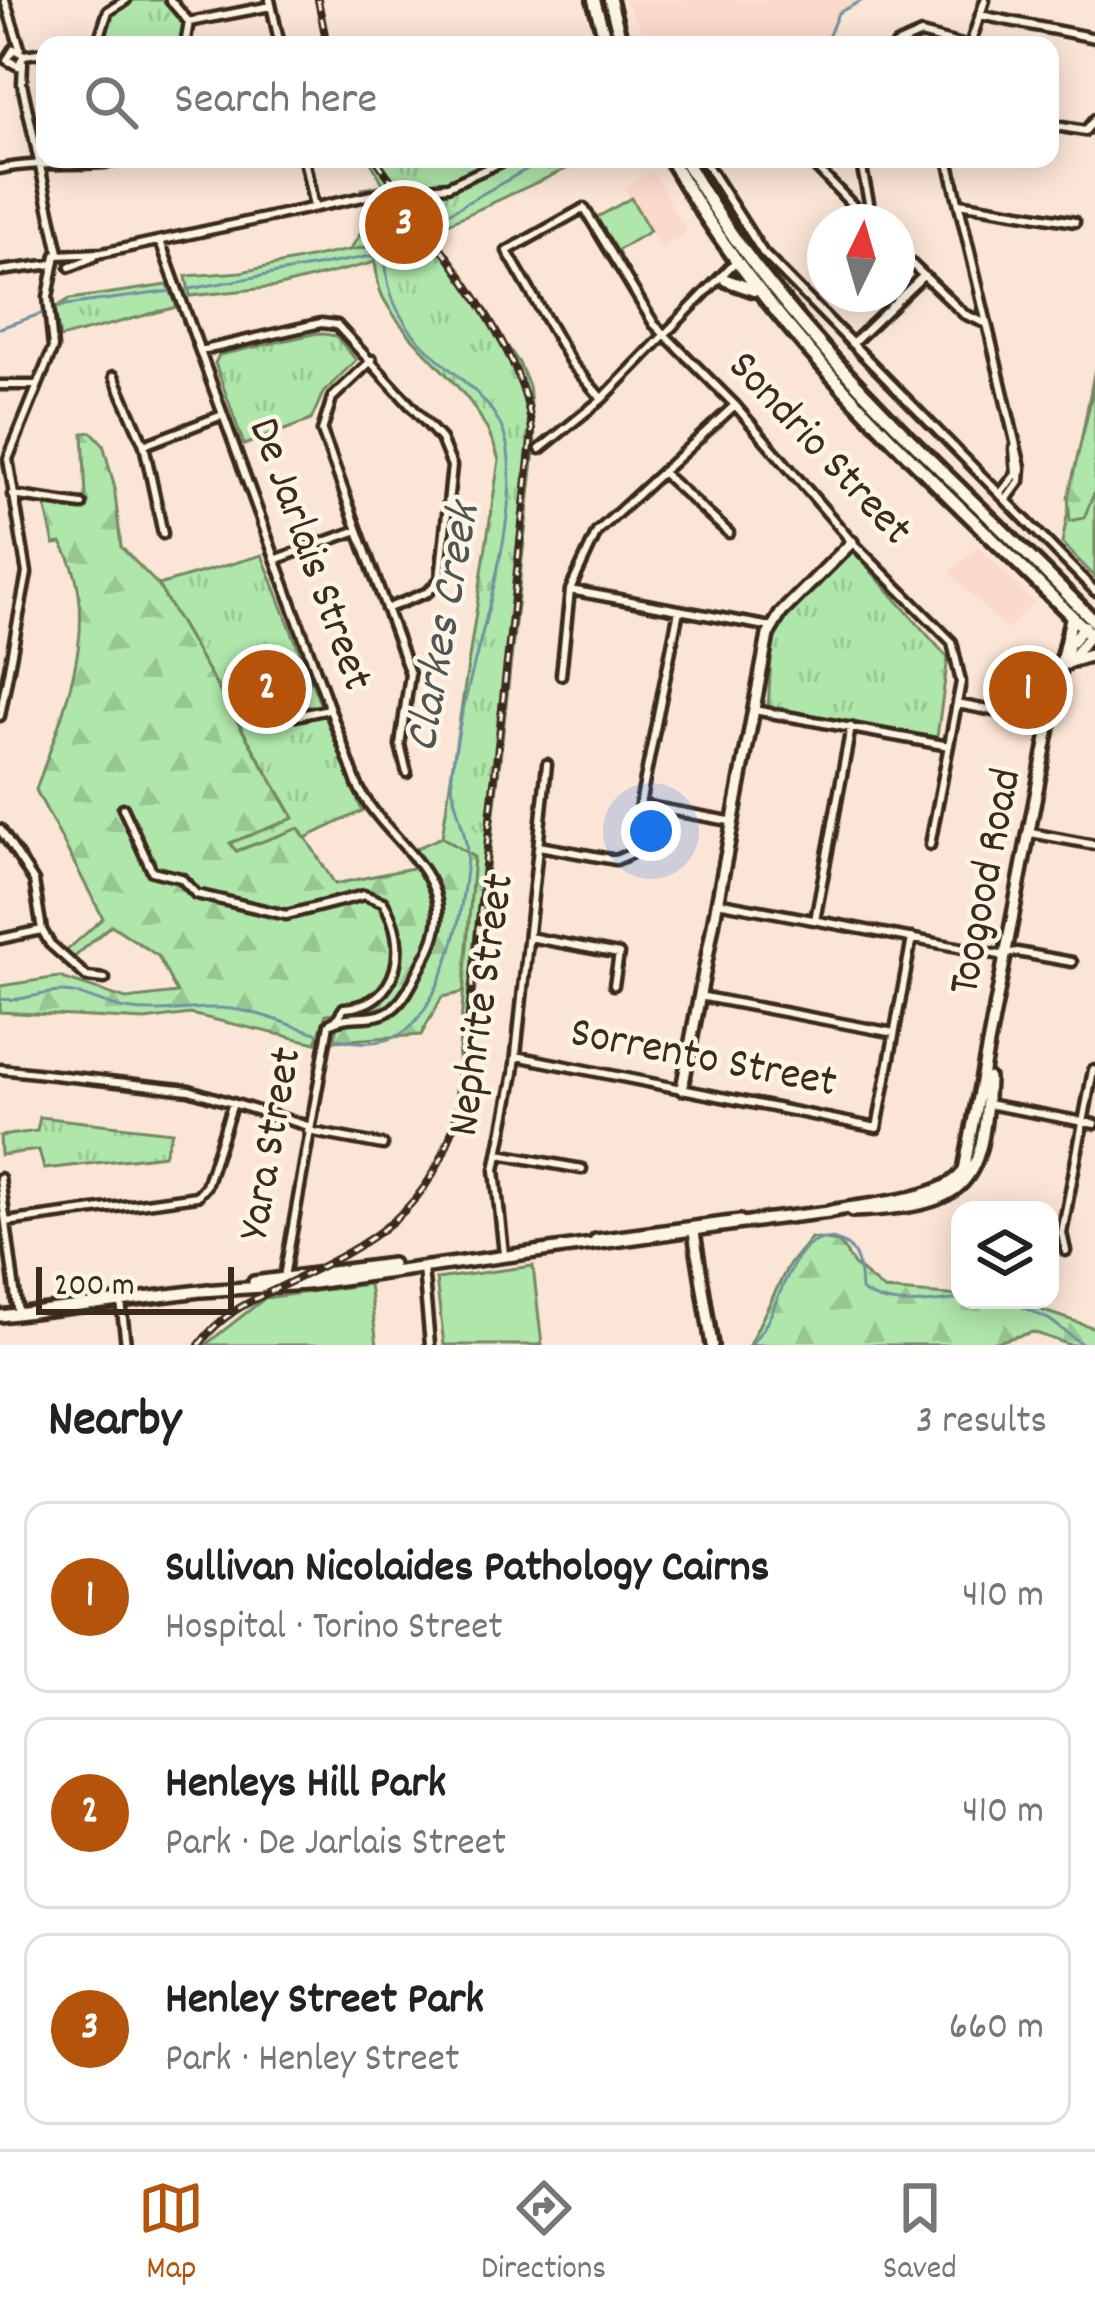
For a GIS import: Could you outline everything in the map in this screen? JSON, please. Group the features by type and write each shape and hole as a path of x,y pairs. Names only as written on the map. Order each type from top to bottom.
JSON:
{"main road":[{"path":"594,0 604,36"},
{"path":"610,0 620,36"},
{"path":"676,168 742,262 1092,627"},
{"path":"689,168 757,291 1072,616 1092,627"},
{"path":"720,283 757,291"},
{"path":"1072,616 1065,661 1095,654"}],"street":[{"path":"5,0 22,56 22,84 36,149"},
{"path":"97,36 107,11 126,0"},
{"path":"170,0 189,22"},
{"path":"970,36 986,0"},
{"path":"189,22 270,3 278,36"},
{"path":"980,15 1095,38"},
{"path":"10,22 7,60 22,84"},
{"path":"186,36 189,22"},
{"path":"7,60 36,54"},
{"path":"7,60 22,56"},
{"path":"1059,127 1085,131 1095,118"},
{"path":"0,169 36,163"},
{"path":"40,168 70,267"},
{"path":"306,168 314,207"},
{"path":"64,254 103,253 314,207 448,185 487,168"},
{"path":"708,168 754,243 1095,592"},
{"path":"817,168 851,204"},
{"path":"862,168 869,204"},
{"path":"951,168 1014,444 1016,477 1003,497"},
{"path":"958,202 1075,222"},
{"name":"Sondrio Street","path":"602,399 572,364 507,250 584,208 664,335 735,406 852,542 952,642 962,674 930,845"},
{"name":"De Jarlais Street","path":"160,241 220,416 364,799 426,870 437,911 427,956 396,1006 331,1024"},
{"path":"0,271 70,267 103,253"},
{"path":"0,716 27,574 8,459 53,348 48,303 55,267 64,254"},
{"path":"540,449 602,399 742,262"},
{"path":"31,267 50,287"},
{"path":"915,267 964,314 986,322"},
{"path":"852,344 923,275"},
{"path":"200,351 329,323 345,330 441,440 452,466 440,579 428,592 386,609"},
{"path":"372,360 324,412 322,431 410,674 400,746 407,773"},
{"path":"114,376 145,445 163,534"},
{"path":"0,385 37,385"},
{"path":"561,675 570,590 597,532 665,475 735,406"},
{"path":"145,445 220,416"},
{"path":"665,475 729,533"},
{"path":"12,495 82,505"},
{"path":"277,559 359,530"},
{"path":"682,1089 729,821 771,627 852,542"},
{"path":"570,590 771,627"},
{"path":"539,846 627,858 680,610"},
{"name":"Toogood Road","path":"0,1316 827,1212 934,1193 955,1183 964,1170 982,1103 1065,661 1092,627"},
{"path":"280,676 296,716 329,709"},
{"path":"957,704 1052,722"},
{"path":"754,710 949,746"},
{"path":"815,920 851,727"},
{"name":"Nephrite Street","path":"504,1254 495,1182 516,1056 548,764"},
{"path":"642,805 729,821"},
{"path":"123,808 152,871 181,878 196,895 286,915 364,896 383,902 398,936 390,984 376,1001 344,1008 331,1024"},
{"path":"0,829 34,880 42,930 69,965 87,977 105,979"},
{"path":"1031,833 1095,845"},
{"path":"718,902 1072,962"},
{"path":"0,939 42,930"},
{"path":"529,937 620,954 614,986"},
{"path":"699,996 894,1033 912,938"},
{"name":"Yara Street","path":"284,1281 331,1024"},
{"name":"Sorrento Street","path":"516,1056 877,1128 894,1033"},
{"path":"0,1069 166,1086 383,1145"},
{"path":"1066,1251 1062,1233 1093,1070"},
{"path":"6,1222 197,1196 206,1186 233,1103"},
{"path":"982,1103 1095,1124"},
{"path":"499,1154 582,1169"},
{"path":"0,1178 18,1314"},
{"path":"697,1251 706,1236 792,1216"},
{"path":"694,1230 712,1345"},
{"name":"Toogood Road","path":"582,1244 660,1238 694,1230"},
{"path":"660,1238 681,1240 691,1248 708,1323"},
{"path":"422,1264 430,1345"},
{"path":"121,1301 126,1345"}],"shaded area":[{"path":"625,0 864,0 840,12 831,36 645,36"},
{"path":"652,171 687,232 660,248 624,187"},
{"path":"978,546 1034,602 1006,630 949,573"}],"green space":[{"path":"126,0 170,0 189,22 187,36 100,36 108,11"},
{"path":"374,168 568,168 429,232 519,363 529,386 535,442 462,1105 455,1100 474,857 442,837 499,460 490,435 463,393 385,301 373,246 350,250 370,219 362,189 384,185"},
{"path":"631,198 650,231 615,252 596,218"},
{"path":"373,245 376,262 276,287 190,296 186,276 241,272"},
{"path":"168,285 177,307 60,338 55,308 70,299"},
{"path":"318,333 336,336 356,360 323,393 311,420 244,445 215,363 219,355"},
{"path":"1095,368 1095,577 1062,543"},
{"path":"1095,383 1095,491 1084,518 1070,521 1068,497"},
{"path":"92,432 103,444 114,485 121,547 158,585 294,819 231,843 237,851 299,827 335,884 417,867 417,848 442,837 474,857 465,992 442,997 421,1035 335,1041 338,1013 326,1014 316,1043 190,1014 145,1020 0,1012 0,986 59,977 126,999 177,993 158,956 111,925 70,961 63,954 103,918 36,790 67,699 80,634 74,572 61,543 54,544 45,504 72,507 86,497 83,433"},
{"path":"853,551 948,658 937,737 768,709 772,639 787,615"},
{"path":"262,555 362,811 305,838 299,828 236,851 230,843 294,818 158,585"},
{"path":"40,1117 172,1132 164,1155 44,1169 39,1150 1,1155 0,1136 37,1131"},
{"path":"811,1238 839,1242 855,1266 884,1290 951,1295 951,1309 1038,1309 1095,1328 1095,1345 1070,1345 1033,1332 986,1345 749,1345 788,1266"},
{"path":"533,1266 542,1345 444,1345 436,1279"},
{"path":"369,1284 377,1345 205,1345 265,1298"}],"waterway":[{"name":"Clarkes Creek","path":"829,36 838,13 863,0"},
{"name":"Clarkes Creek","path":"0,999 62,992 132,1010 232,1009 324,1036 363,1042 399,1035 429,1001 455,937 461,907 467,851 452,769 494,588 510,472 506,440 496,416 416,337 399,313 388,284 386,248 529,168"},
{"path":"184,290 382,254"},
{"path":"0,328 66,305 172,291"},
{"path":"751,1345 802,1252 826,1239 852,1250 861,1290 871,1296 909,1304 951,1300"},
{"path":"1027,1309 1083,1345"}],"railway":[{"path":"318,0 325,36"},
{"path":"199,1345 235,1310 343,1255 394,1220 433,1173 459,1106 532,431 525,396 492,324 383,168"}],"place":[{"name":"Henley Street Park","path":"404,225"},
{"name":"Henleys Hill Park","path":"267,689"},
{"name":"Sullivan Nicolaides Pathology Cairns","path":"1028,690"}]}
